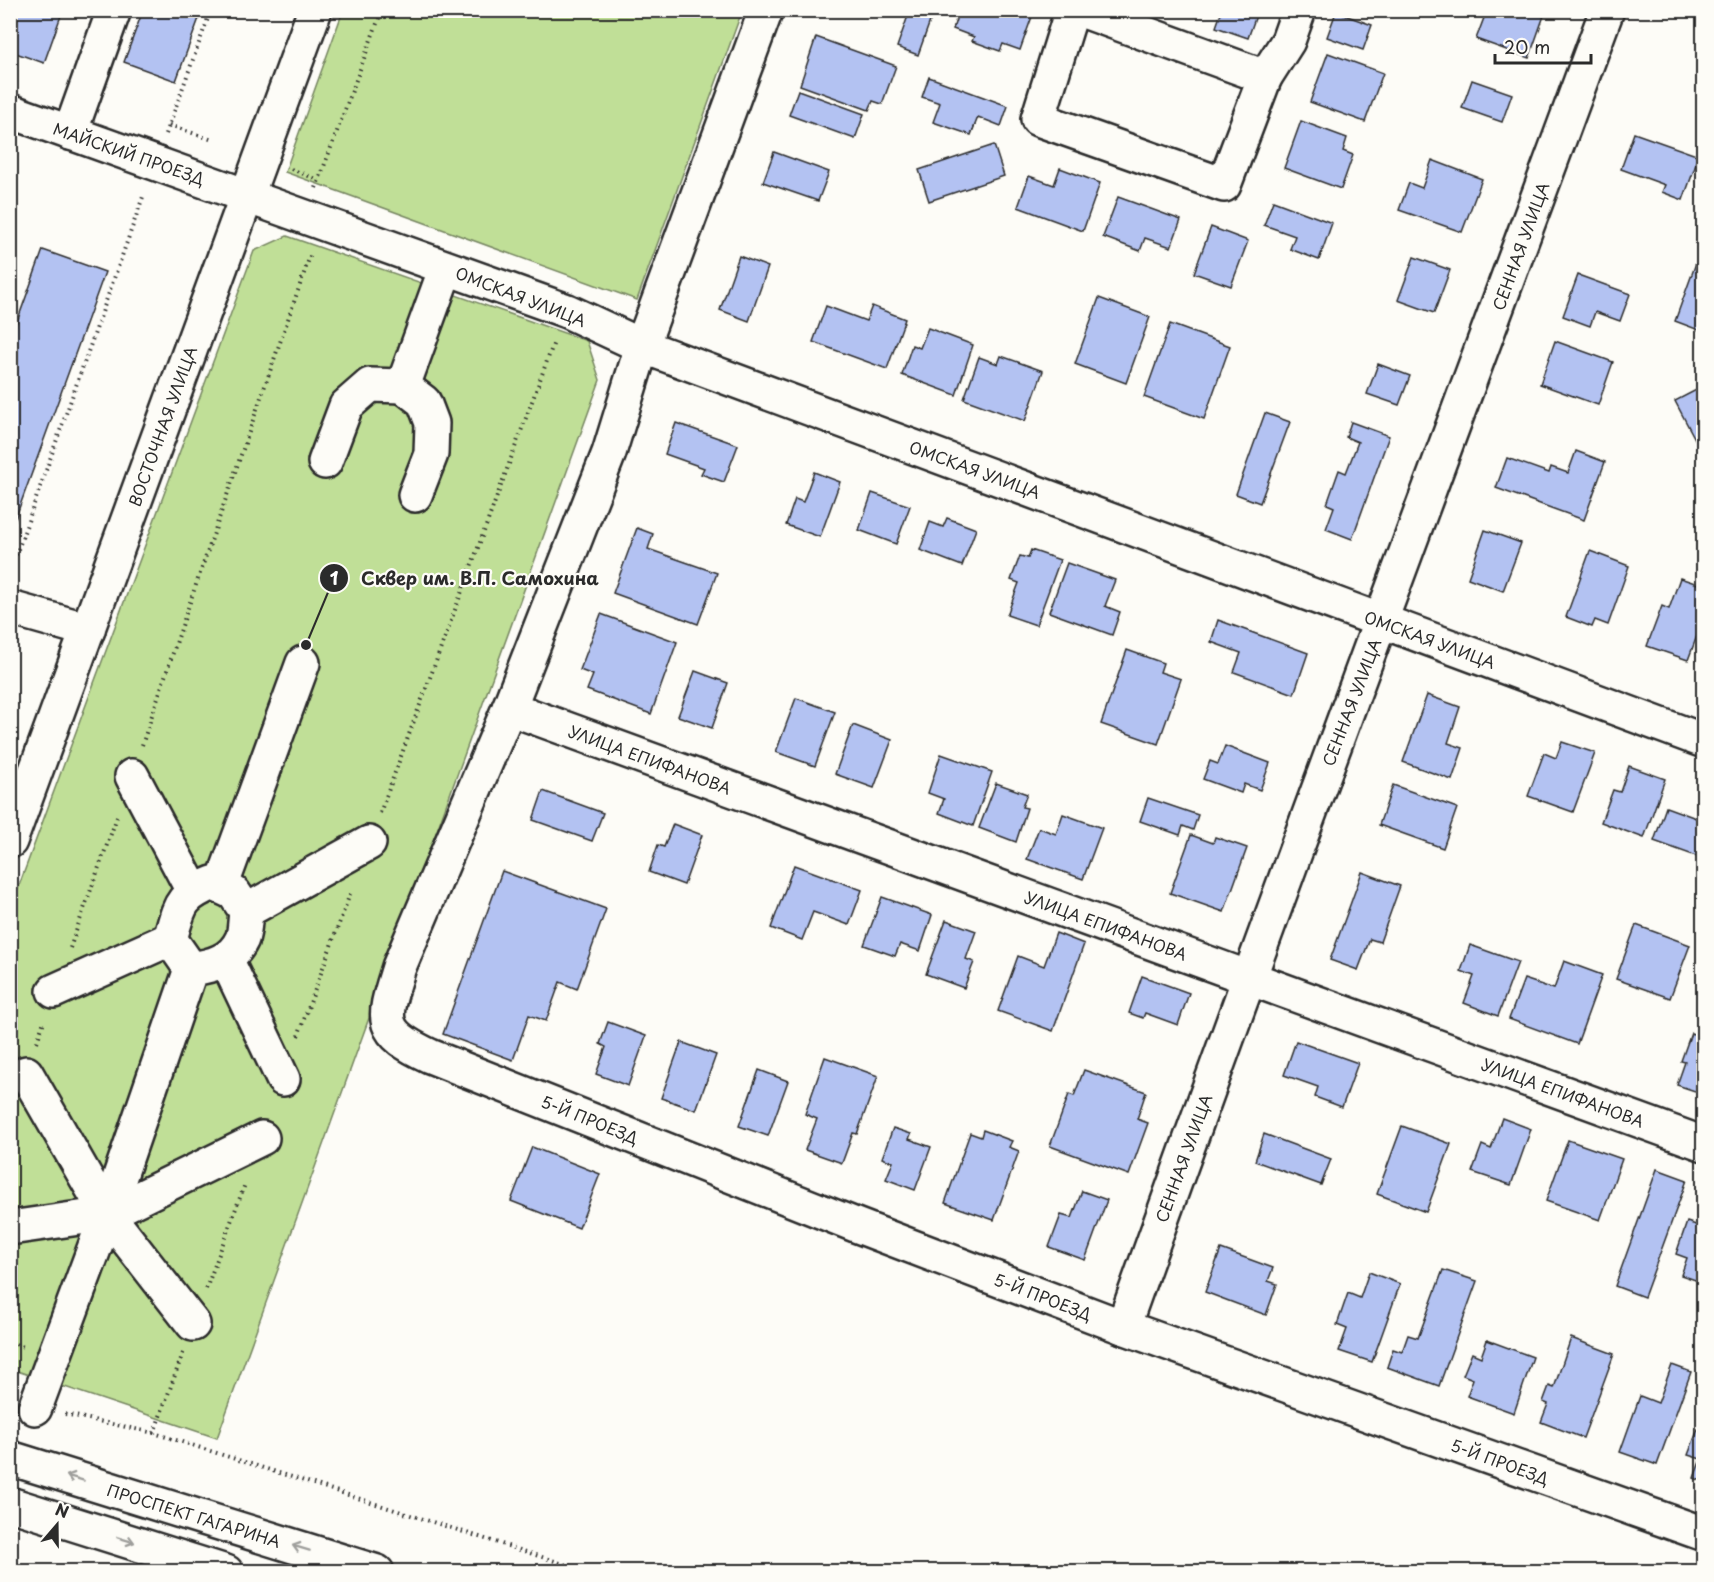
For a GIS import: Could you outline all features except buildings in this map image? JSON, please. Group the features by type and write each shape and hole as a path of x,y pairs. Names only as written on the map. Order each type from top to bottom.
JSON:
{"street":[{"path":"70,133 114,10"},
{"name":"ВОСТОЧНАЯ УЛИЦА","path":"10,841 18,794 88,630 315,10"},
{"path":"509,708 609,453 642,346 766,10"},
{"path":"1072,10 1038,118 1224,185 1265,77 1288,41 1299,10"},
{"path":"1081,10 1265,77"},
{"name":"СЕННАЯ УЛИЦА","path":"1123,1327 1248,976 1382,621 1607,10"},
{"name":"МАЙСКИЙ ПРОЕЗД","path":"10,111 247,195"},
{"name":"ОМСКАЯ УЛИЦА","path":"247,195 567,311 642,346 1704,741"},
{"path":"403,386 442,276"},
{"path":"325,462 346,406 370,385 403,386 424,402 432,423 431,454 415,495"},
{"path":"10,608 88,630"},
{"path":"54,991 170,939 180,906 207,889 303,663"},
{"name":"УЛИЦА ЕПИФАНОВА","path":"509,708 1704,1143"},
{"name":"5-Й ПРОЕЗД","path":"509,708 399,967 388,1004 386,1020 393,1032 407,1045 858,1226 1123,1327 1704,1534"},
{"path":"132,776 207,889 234,893 246,911 242,939 226,959 212,966 192,969"},
{"path":"246,911 369,843"},
{"path":"170,939 192,969"},
{"path":"226,959 283,1078"},
{"path":"35,1408 107,1214 192,969"},
{"path":"26,1074 107,1214 194,1324"},
{"path":"10,1228 107,1214 262,1138"},
{"name":"ПРОСПЕКТ ГАГАРИНА","path":"10,1458 377,1572"},
{"path":"10,1504 226,1572"}],"path":[{"path":"10,572 211,10"},
{"path":"313,197 382,10"},
{"path":"169,125 213,141"},
{"path":"282,165 319,180"},
{"path":"154,1433 194,1324"},
{"path":"35,1408 154,1433 589,1572"}],"green space":[{"path":"343,11 742,11 637,300 285,172"},
{"path":"287,236 587,341 600,380 217,1438 11,1369 10,910 254,251"}],"place":[{"name":"Сквер им. В.П. Самохина","path":"306,645"}]}
